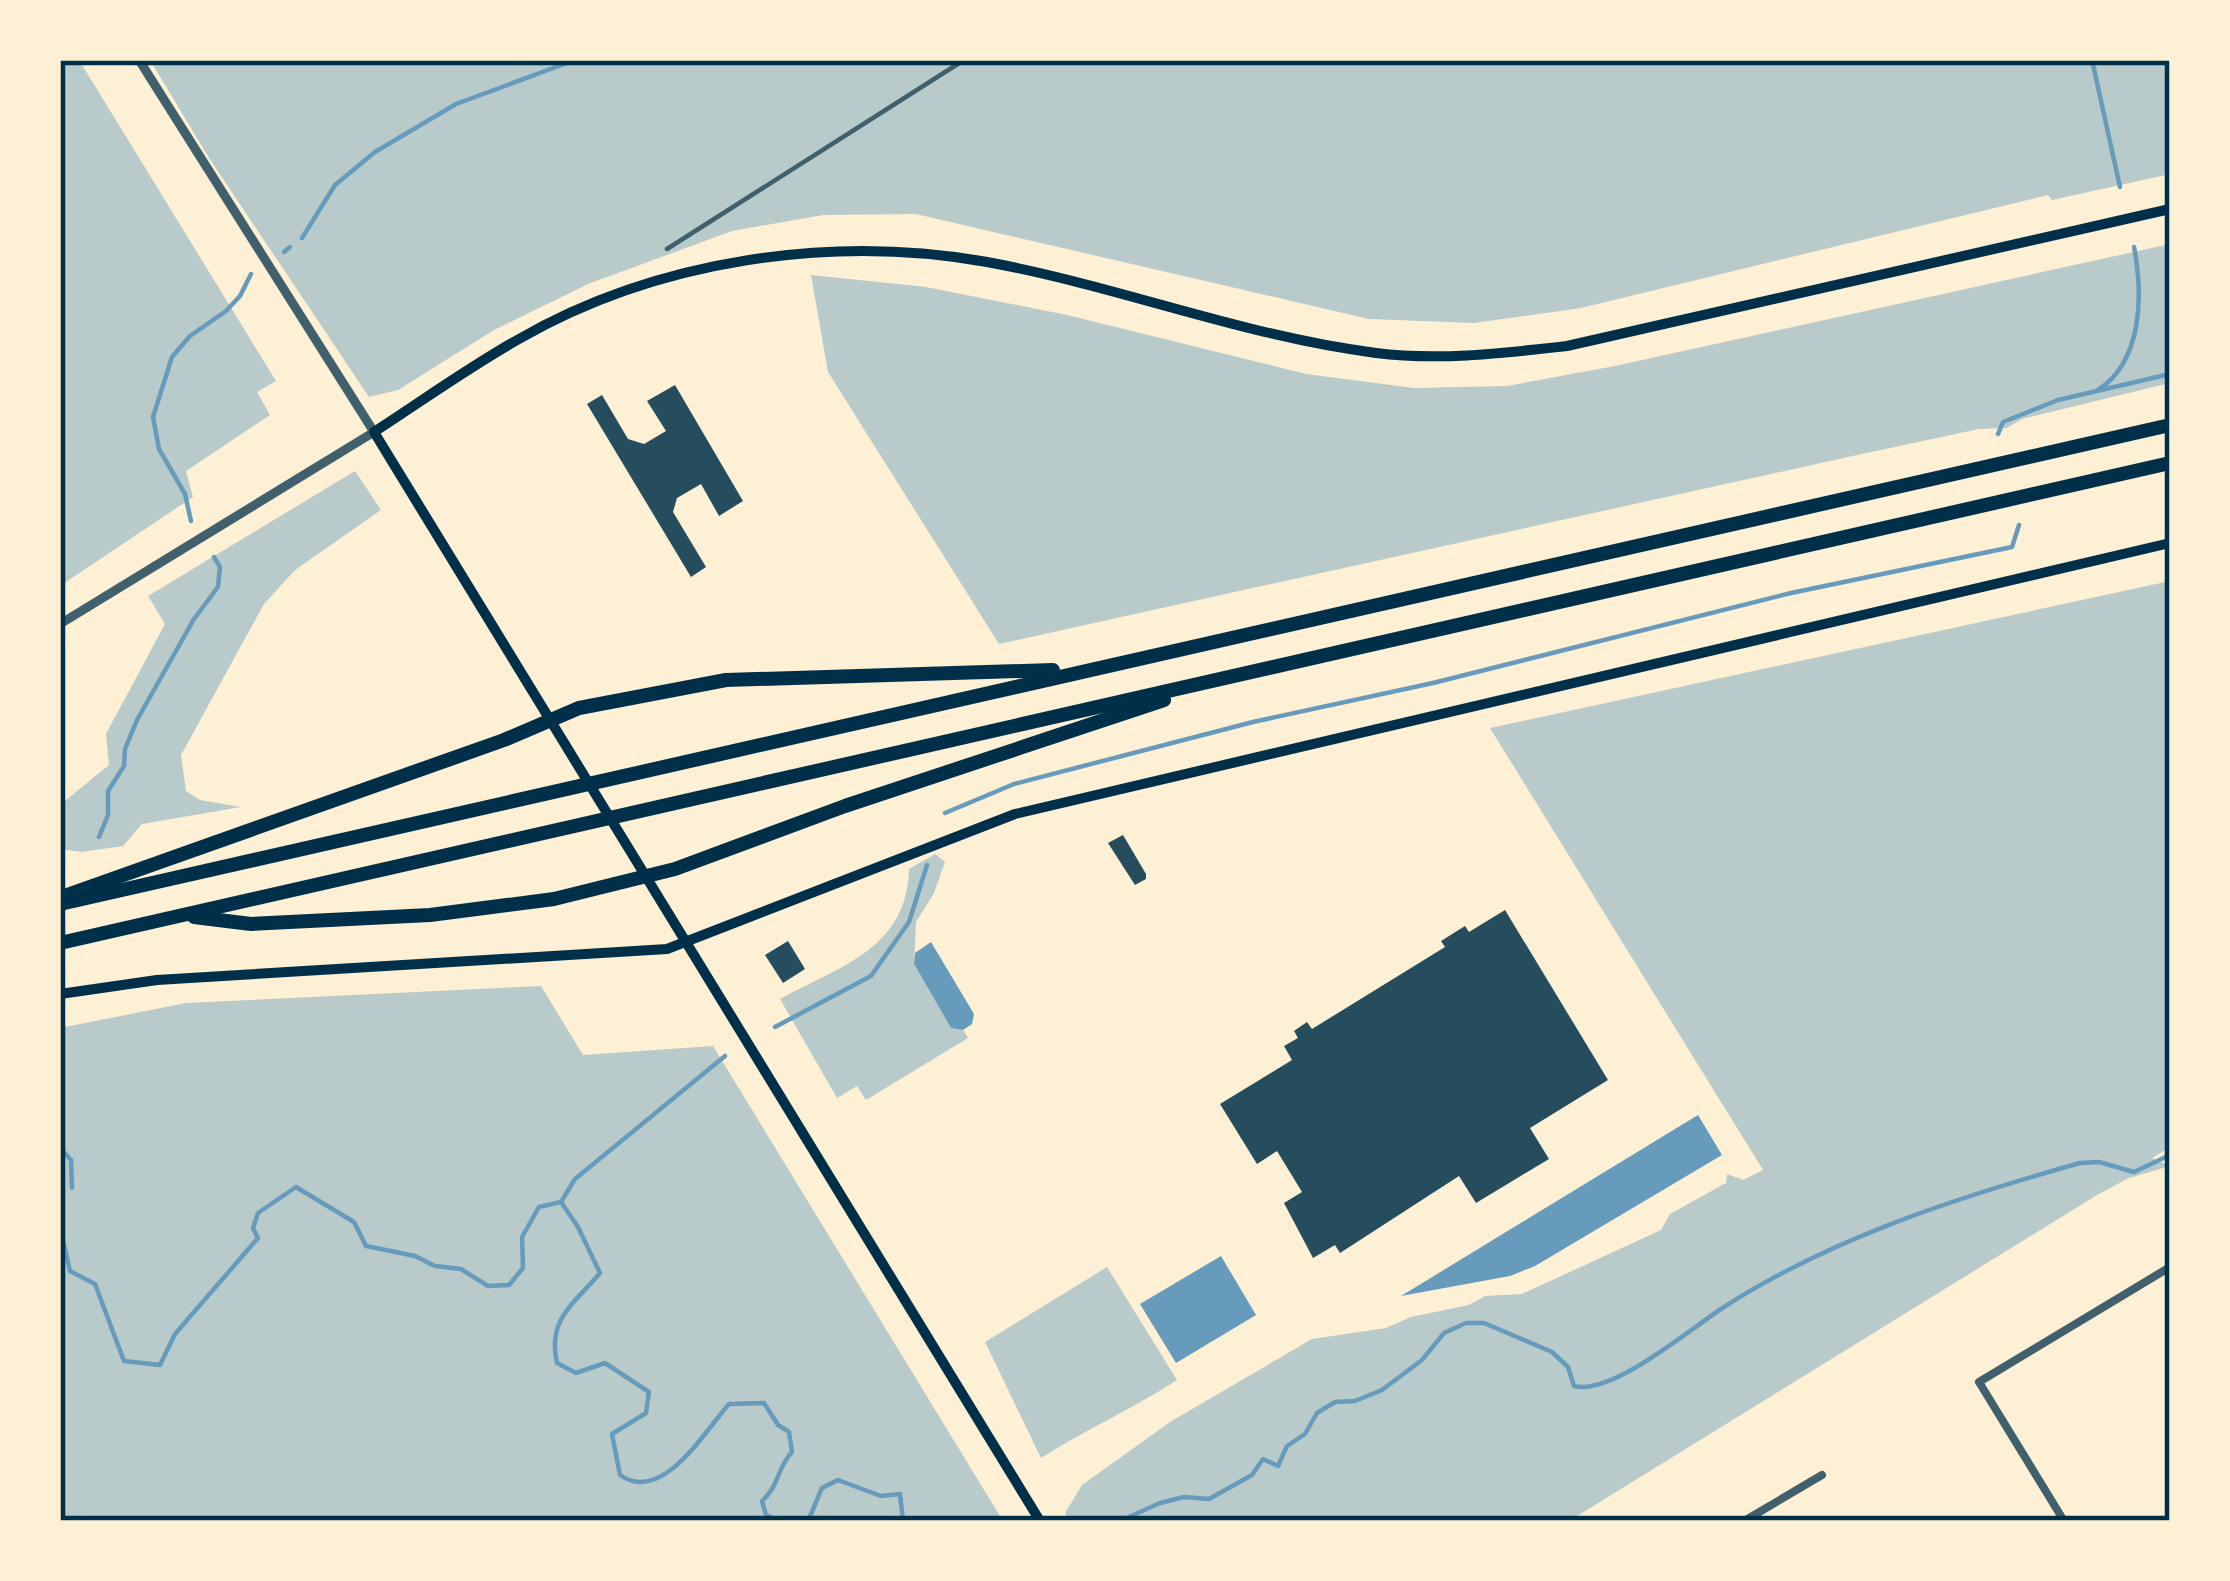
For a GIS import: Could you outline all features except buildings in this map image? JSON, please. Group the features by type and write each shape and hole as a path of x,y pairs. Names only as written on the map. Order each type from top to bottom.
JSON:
{"highway":[{"path":"60,901 2170,425"},
{"path":"60,943 2170,463"},
{"path":"60,901 482,748 579,708 726,680 1094,668"},
{"path":"179,916 251,924 478,911 554,899 647,875 1231,676"}],"main road":[{"path":"1040,1521 374,432 522,337 586,308 712,266 791,255 901,252 987,262 1229,324 1356,349 1473,356 1567,346 2170,209"},
{"path":"60,994 157,980 667,949 1015,814 2170,543"}],"street":[{"path":"60,625 374,432 139,60"},
{"path":"2064,1521 1978,1382 2170,1267"},
{"path":"1744,1521 1822,1474"}],"lane":[{"path":"667,249 964,60"}],"shaded area":[{"path":"60,60 79,60 276,381 257,392 270,415 186,471 193,497 60,586"},
{"path":"150,60 2170,60 2170,174 2052,200 2048,195 1581,308 1474,323 1369,319 916,214 823,215 732,231 588,284 494,330 398,390 369,397 209,158"},
{"path":"2170,244 2170,383 2022,419 2007,428 1979,429 1857,455 999,644 828,372 811,275 926,287 1067,315 1306,374 1414,388 1507,386"},
{"path":"355,471 381,510 295,570 264,604 181,755 186,791 200,800 241,807 142,824 123,846 81,852 60,849 60,805 109,765 106,734 165,624 148,596"},
{"path":"2170,581 2170,1147 2152,1158 2170,1166 2129,1178 2097,1195 1569,1521 1070,1521 1065,1513 1082,1485 1170,1422 1312,1339 1386,1328 1411,1317 1469,1305 1485,1296 1522,1294 1661,1230 1670,1214 1726,1183 1727,1174 1743,1180 1763,1170 1490,728"},
{"path":"935,854 945,862 916,922 914,964 951,1028 963,1030 968,1038 866,1100 857,1086 837,1098 780,999 847,964 883,937 905,896 909,869"},
{"path":"541,986 583,1055 713,1046 1003,1521 60,1521 60,1028 186,1003"},
{"path":"1107,1267 1177,1380 1041,1458 985,1342"}],"water":[{"path":"931,942 974,1014 972,1024 963,1030 951,1028 914,964 915,953"},
{"path":"1698,1115 1722,1155 1535,1266 1510,1276 1401,1296"},
{"path":"1221,1256 1256,1315 1176,1363 1140,1304"}],"waterway":[{"path":"302,238 335,185 375,152 456,104 575,60"},
{"path":"2092,60 2120,187"},
{"path":"284,252 290,247"},
{"path":"2098,390 2113,377 2132,344 2138,305 2134,247"},
{"path":"191,521 185,494 159,449 153,417 172,357 190,336 226,311 251,274"},
{"path":"1998,434 2003,422 2058,400 2170,374"},
{"path":"945,813 1014,784 1253,722 1433,683 1791,593 2012,547 2019,525"},
{"path":"99,837 108,815 108,791 124,766 125,749 137,720 194,619 218,587 220,567 214,557"},
{"path":"775,1027 871,976 909,922 927,865"},
{"path":"60,1228 70,1271 95,1284 124,1361 160,1365 175,1334 258,1238 253,1228 258,1213 296,1187 354,1222 366,1246 461,1269 488,1286 509,1285 523,1268 522,1237 539,1207 561,1202 575,1179 725,1056"},
{"path":"60,1148 71,1160 72,1188"},
{"path":"1120,1521 1184,1497 1209,1499 1252,1475 1263,1459 1278,1466 1287,1446 1305,1434 1317,1413 1335,1402 1355,1401 1382,1390 1422,1360 1444,1333 1466,1323 1484,1323 1552,1352 1568,1367 1574,1386 1590,1386 1629,1371 1765,1282 1897,1222 2080,1163 2099,1162 2134,1172 2170,1155"},
{"path":"561,1202 600,1273 559,1324 557,1363 576,1373 605,1363 649,1392 646,1413 612,1434 620,1475 636,1482 666,1473 695,1447 729,1404 764,1403 778,1425 789,1432 792,1452 762,1501 766,1515 779,1521"},
{"path":"808,1521 822,1488 838,1480 881,1496 900,1494 903,1521"}]}
